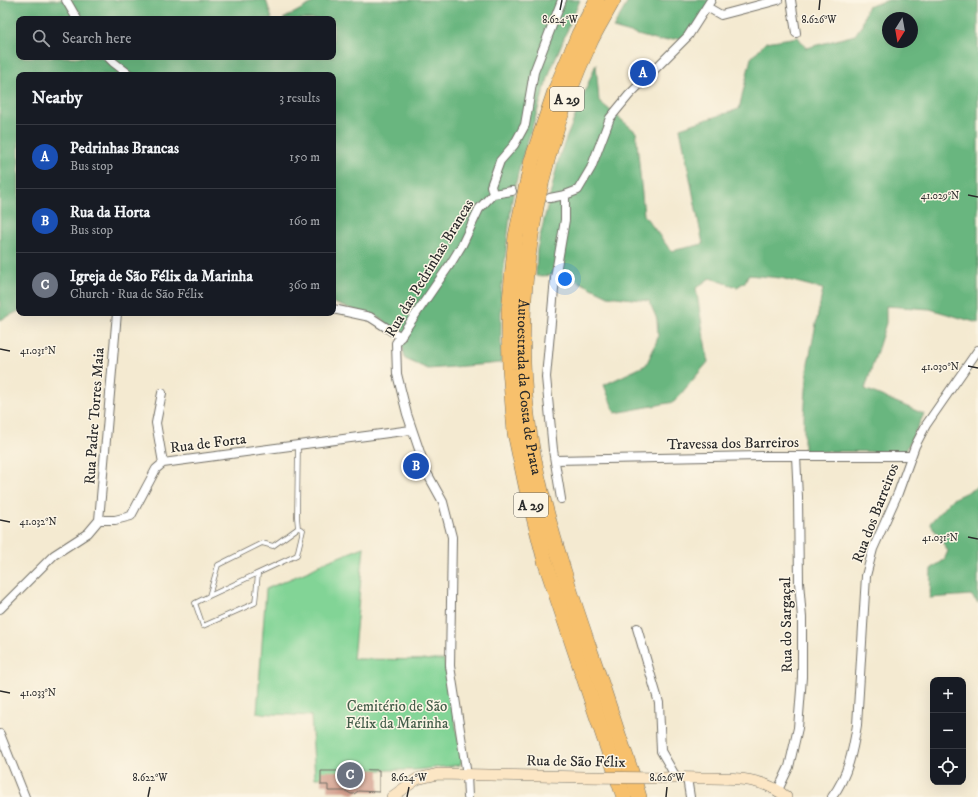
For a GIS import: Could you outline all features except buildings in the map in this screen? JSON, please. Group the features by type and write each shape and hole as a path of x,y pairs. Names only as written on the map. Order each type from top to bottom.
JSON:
{"highway":[{"name":"Autoestrada da Costa de Prata","path":"597,0 579,34 555,91 532,160 516,236 509,312 510,369 515,432 526,490 545,561 624,797"},
{"name":"Autoestrada da Costa de Prata","path":"613,0 592,39 568,94 545,165 529,238 525,273 523,369 528,433 540,491 559,556 639,797"}],"main road":[{"name":"Rua de São Félix","path":"392,797 417,779 438,774 737,778 756,781 782,794"}],"street":[{"path":"66,0 75,16"},
{"path":"493,194 491,186 500,161 514,145 525,125 534,72 562,0"},
{"path":"550,198 565,195 578,190 588,174 610,118 629,95 688,36 709,3 721,15 778,0"},
{"path":"791,0 796,33"},
{"path":"111,60 126,72"},
{"name":"Rua das Pedrinhas Brancas","path":"468,797 467,775 450,666 452,537 443,502 427,473 412,430 397,374 396,344 451,263 479,209 493,194 512,191"},
{"path":"561,499 554,460 546,376 555,278 565,220 565,195"},
{"path":"336,310 370,317 401,337"},
{"name":"Rua Padre Torres Maia","path":"99,520 117,316"},
{"name":"Rua dos Barreiros","path":"832,797 845,773 853,749 857,725 866,576 873,549 885,519 898,493 915,446 926,425 978,350"},
{"path":"162,394 156,423 163,463"},
{"name":"Rua de Forta","path":"99,520 115,520 131,516 156,469 163,463 412,430"},
{"name":"Travessa dos Barreiros","path":"554,460 796,456 911,456"},
{"name":"Rua do Sargaçal","path":"782,794 798,728 802,677 802,618 799,582 796,456"},
{"path":"0,609 54,555 88,533 99,520"},
{"path":"637,628 659,703 661,751 681,777 690,797"},
{"path":"0,734 25,797"}],"lane":[{"path":"298,445 298,528"},
{"path":"258,574 255,603 203,626 195,603 297,555 303,530 298,528"},
{"path":"209,596 218,565 262,543 273,546 298,528"}],"green space":[{"path":"0,0 266,0 271,16 16,16 16,60 336,60 336,16 289,16 318,0 580,0 551,69 520,165 512,200 501,294 501,363 428,369 405,359 402,342 383,319 336,304 336,72 16,72 16,312 0,320"},
{"path":"629,0 716,0 702,22 687,37 659,41 613,28"},
{"path":"889,0 978,0 978,323 930,309 886,306 886,323 865,389 924,414 905,452 804,451 804,417 808,364 823,289 781,278 748,275 745,282 737,287 710,278 696,288 708,362 674,402 615,413 604,385 646,365 658,337 657,319 649,301 608,296 565,275 536,276 537,249 560,154 596,64 599,101 636,132 644,215 671,251 703,244 680,128 739,109 751,58 766,42 798,37 806,48 855,35 862,25 867,7"},
{"path":"978,487 978,603 971,595 930,598 931,569 944,560 948,551 930,523 952,499"},
{"name":"Cemitério de São Félix da Marinha","path":"364,547 353,659 444,660 462,760 460,765 415,770 355,770 355,762 351,760 348,762 348,769 345,769 344,771 321,778 315,778 311,716 257,713 266,589 311,570 323,563"}],"place":[{"name":"Pedrinhas Brancas","path":"643,73"},
{"name":"Rua da Horta","path":"416,466"},
{"name":"Igreja de São Félix da Marinha","path":"350,775"}]}
